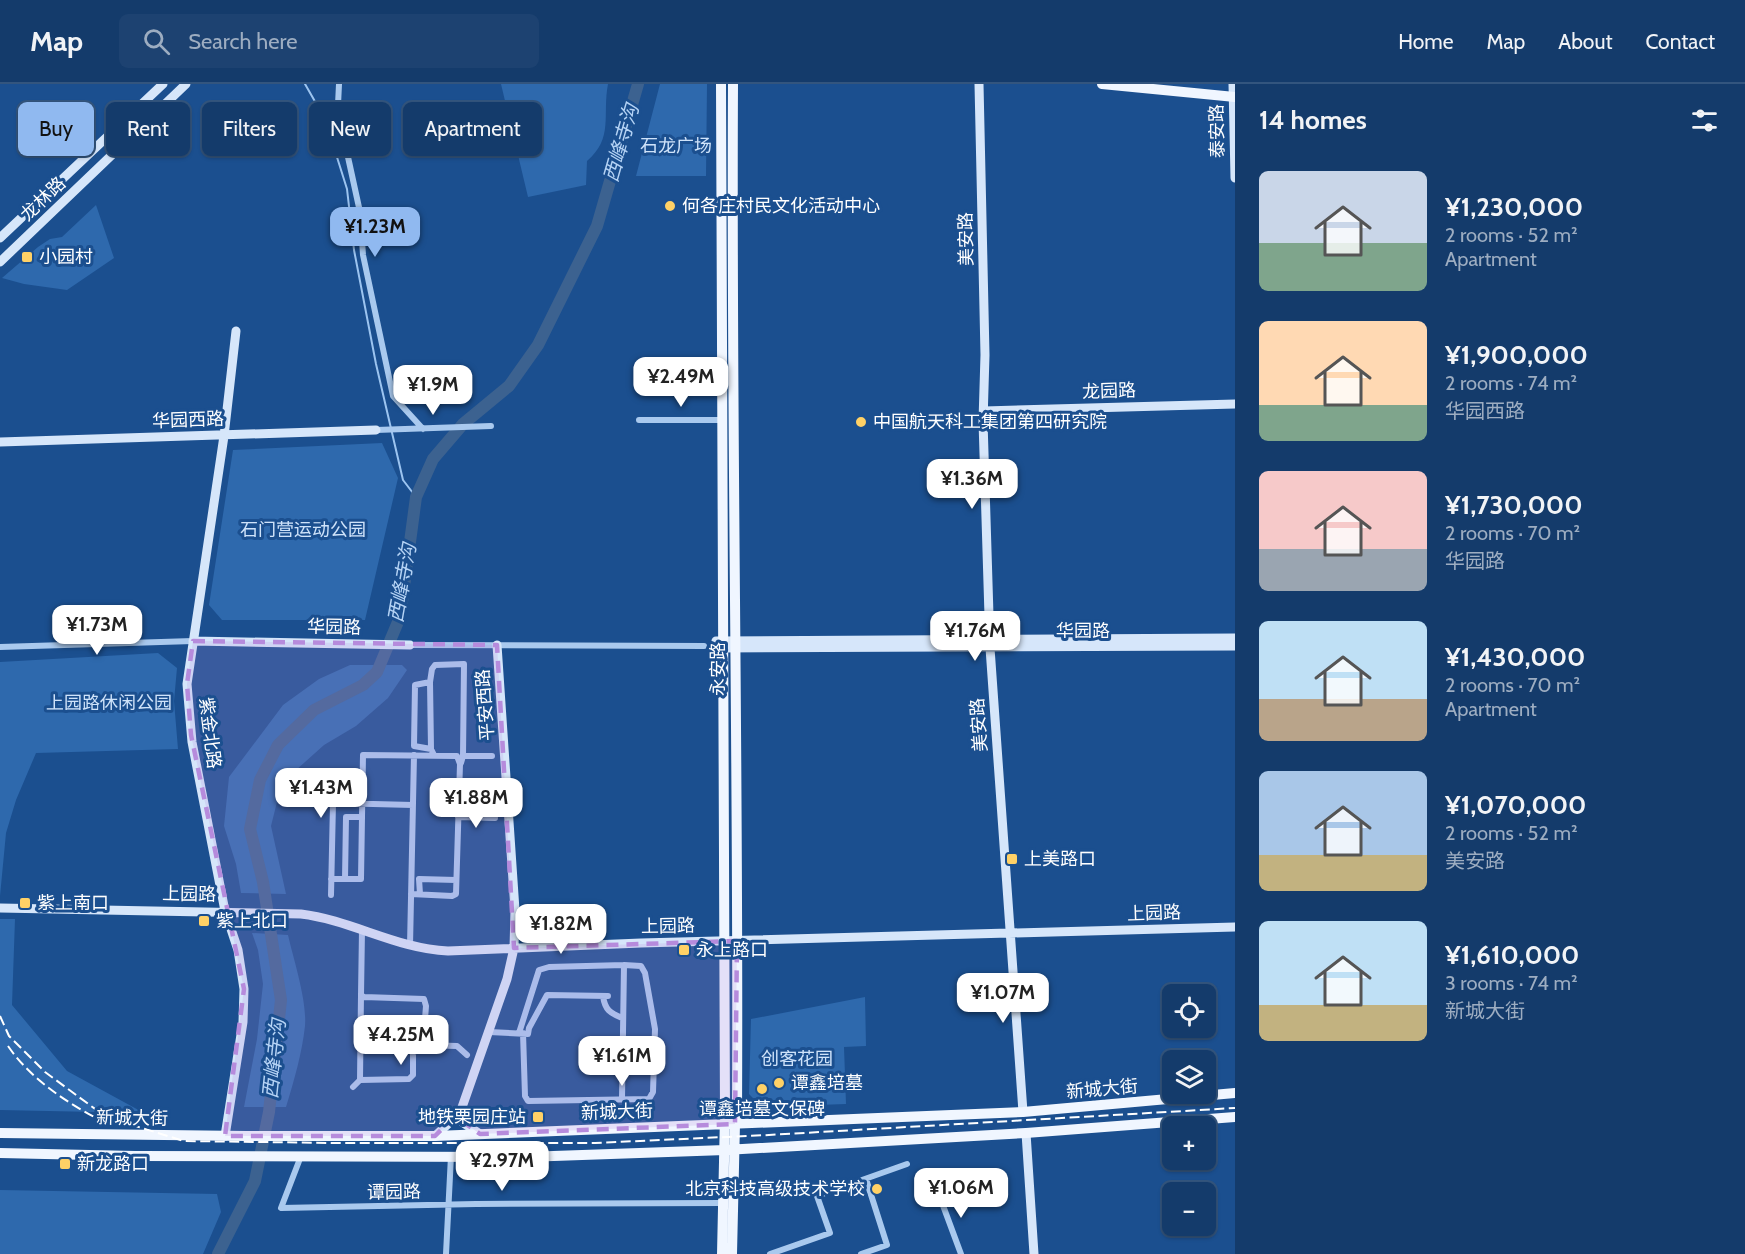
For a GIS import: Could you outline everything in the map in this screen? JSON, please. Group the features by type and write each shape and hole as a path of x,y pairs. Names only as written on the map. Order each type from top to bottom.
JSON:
{"main road":[{"name":"永安路","path":"721,84 725,942 732,1254"},
{"name":"永安路","path":"730,1124 737,1115 737,941 725,645 734,84"},
{"path":"1102,84 1234,97"},
{"path":"1193,93 1201,84"},
{"name":"新城大街","path":"0,1132 225,1136 435,1136 1023,1112 1235,1094"},
{"name":"新城大街","path":"0,1153 525,1157 730,1150 1026,1133 1235,1117"},
{"name":"永安路","path":"722,1254 723,1203 730,1150"}],"street":[{"name":"龙林路","path":"0,238 163,84"},
{"name":"龙林路","path":"0,262 186,84"},
{"path":"339,84 338,105 360,212 363,255 393,396 423,429"},
{"name":"美安路","path":"979,84 983,421 990,644 1023,1112"},
{"name":"泰安路","path":"1233,84 1235,178"},
{"name":"紫金北路","path":"225,1136 243,1022 244,989 238,950 225,911 191,735 187,684 224,436 236,331"},
{"name":"龙园路","path":"984,411 1235,404"},
{"path":"639,420 723,420"},
{"path":"376,430 491,426"},
{"name":"华园西路","path":"0,442 376,430"},
{"name":"华园路","path":"990,644 1235,638"},
{"name":"华园路","path":"0,647 193,641 410,645 704,646"},
{"name":"平安西路","path":"460,1113 507,979 514,948 514,899 497,645"},
{"name":"华园路","path":"725,645 1235,646"},
{"path":"432,752 430,682 432,669 435,664 464,664 463,756 460,764"},
{"path":"411,894 452,896 456,894 460,764 458,756 432,752 414,746 416,685 430,682"},
{"path":"331,879 362,879 363,755 414,755 432,752"},
{"path":"410,946 414,755"},
{"path":"463,756 492,756"},
{"path":"331,895 333,804 413,805"},
{"path":"345,879 346,816 362,817"},
{"path":"458,817 495,818"},
{"path":"420,894 419,879 456,880"},
{"name":"上园路","path":"0,909 225,911 295,914 319,917 410,946 448,951 1235,927"},
{"path":"360,1080 363,930"},
{"path":"622,1099 624,965"},
{"path":"624,965 640,966 645,973 655,1029 653,1092 649,1099 528,1101 525,1096 521,1033 539,970 549,967 624,965"},
{"path":"361,995 364,998 424,999 426,1006 423,1046"},
{"path":"489,1032 528,1034 529,1028 548,995 605,996 604,1005 607,1010 622,1018"},
{"path":"436,1020 436,1045"},
{"path":"352,1087 360,1080 410,1079 413,1075 413,1053 423,1046 457,1046 467,1055"},
{"path":"460,1113 462,1122 480,1134"},
{"path":"435,1136 460,1113"},
{"path":"1026,1133 1034,1254"},
{"name":"谭园路","path":"301,1156 281,1208 723,1203"},
{"path":"446,1254 451,1156"},
{"path":"770,1254 830,1233 817,1196 907,1164"},
{"path":"861,1254 886,1245 866,1179"},
{"path":"938,1192 961,1254"}],"highlighted area":[{"path":"193,641 497,645 514,948 737,941 735,1124 480,1134 455,1116 435,1136 225,1136 244,989 191,735 187,684"}],"green space":[{"path":"501,84 608,84 604,135 601,144 587,161 586,185 528,197 518,156 542,156 542,102 505,102"},
{"name":"石龙广场","path":"660,84 707,84 706,176 636,176"},
{"path":"96,205 114,258 67,290 24,284 2,278 38,247 50,239 62,237"},
{"name":"石门营运动公园","path":"382,443 398,478 365,620 222,620 209,605 233,450"},
{"name":"上园路休闲公园","path":"158,653 177,668 174,701 178,749 36,753 16,800 6,833 0,896 0,662"},
{"path":"350,665 402,665 407,670 388,698 356,726 324,745 295,771 279,794 271,826 286,894 241,893 236,864 224,826 229,777 283,705 319,679"},
{"path":"0,919 15,919 12,1005 67,1071 144,1113 0,1110"},
{"path":"252,933 288,935 302,993 305,1016 304,1036 286,1107 244,1107 257,1039 263,984 258,950"},
{"name":"创客花园","path":"865,997 866,1046 844,1047 846,1104 762,1107 749,1094 751,1019"},
{"path":"0,1190 217,1194 221,1212 203,1254 0,1254"}],"waterway":[{"path":"305,84 325,119 347,189 354,250 376,364 403,480 416,497"},
{"name":"西峰寺沟","path":"218,1254 255,1181 269,1112 281,1000 263,882 250,829 260,780 278,745 314,710 363,685 377,672 400,617 416,497 433,459 463,424 509,386 538,345 597,226 638,84"}],"railway":[{"path":"0,1016 9,1036 45,1072 106,1117 184,1141 595,1143 1235,1108"},
{"path":"8,1046 48,1088 98,1119"}],"place":[{"name":"何各庄村民文化活动中心","path":"670,206"},
{"name":"小园村","path":"27,257"},
{"name":"中国航天科工集团第四研究院","path":"861,422"},
{"name":"上美路口","path":"1012,859"},
{"name":"紫上南口","path":"25,903"},
{"name":"紫上北口","path":"204,921"},
{"name":"永上路口","path":"684,950"},
{"name":"谭鑫培墓","path":"779,1083"},
{"name":"谭鑫培墓文保碑","path":"762,1089"},
{"name":"地铁栗园庄站","path":"538,1117"},
{"name":"新龙路口","path":"65,1164"},
{"name":"北京科技高级技术学校","path":"877,1189"}]}
